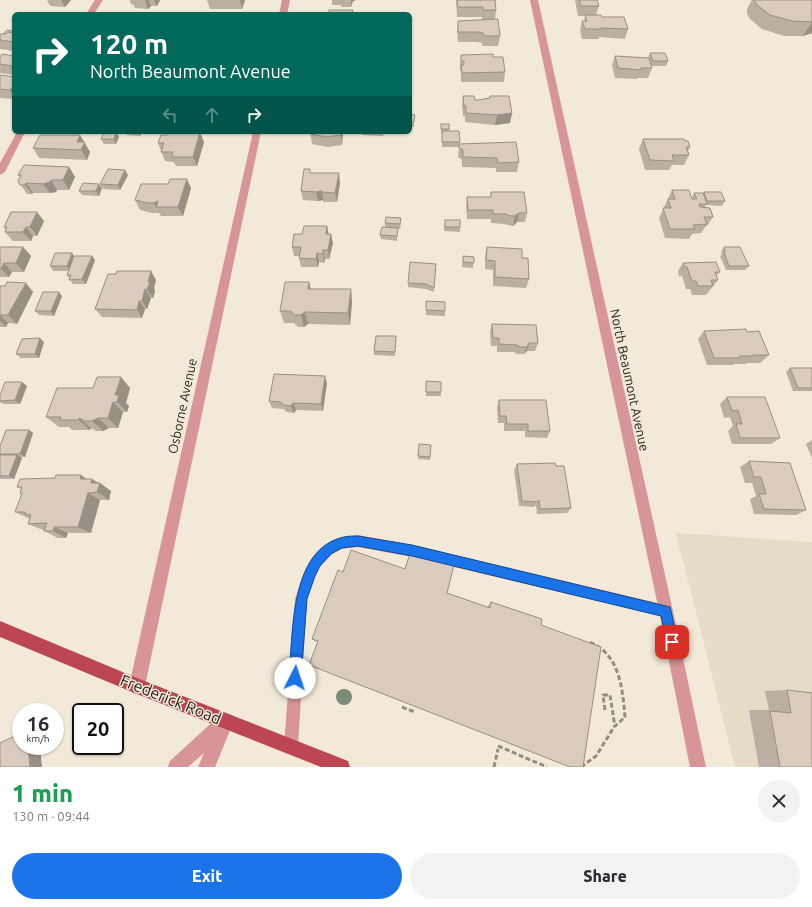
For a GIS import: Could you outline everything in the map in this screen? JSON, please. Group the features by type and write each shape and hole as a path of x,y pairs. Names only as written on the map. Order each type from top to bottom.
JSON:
{"main road":[{"name":"Frederick Road","path":"0,629 137,686 342,767"}],"street":[{"path":"91,12 99,0"},
{"path":"283,12 286,0"},
{"name":"North Beaumont Avenue","path":"534,0 666,611 698,767"},
{"path":"0,172 20,134"},
{"name":"Osborne Avenue","path":"137,686 257,134"},
{"path":"176,767 226,721"},
{"path":"206,767 226,721"}],"lane":[{"path":"291,746 301,599 316,562 328,550 340,543 358,541 412,550 666,611"}],"path":[{"path":"581,767 596,756 615,726 625,717 624,697 613,663 606,652 589,641"},
{"path":"605,710 603,694 610,695 615,726"},
{"path":"402,707 414,712"},
{"path":"494,767 498,747 521,755 531,762 547,767"}],"shaded area":[{"path":"676,533 812,542 812,767 735,767"}],"building":[{"path":"457,0 495,0 496,10 483,10 483,7 458,7"},
{"path":"579,0 597,0 599,6 581,6"},
{"path":"754,0 812,0 812,22 792,21 770,15 757,5"},
{"path":"329,10 353,10 352,12 329,12"},
{"path":"585,15 624,17 628,29 585,29 582,21 587,21"},
{"path":"498,19 500,36 484,36 483,33 478,32 458,32 458,21"},
{"path":"7,30 12,31 12,33 8,32 3,34"},
{"path":"8,32 12,33 12,42 0,40 0,34 6,34"},
{"path":"650,53 665,53 668,61 653,61"},
{"path":"2,54 12,56 12,66 0,64 0,57"},
{"path":"493,54 493,57 503,57 505,72 462,73 461,65 464,65 464,61 461,61 461,55"},
{"path":"615,56 649,58 652,68 641,68 641,70 618,68"},
{"path":"0,75 12,77 12,88 10,90 0,89"},
{"path":"463,96 474,96 475,100 478,100 490,98 490,96 509,96 512,113 497,115 466,113 466,106 464,106"},
{"path":"412,114 415,115 414,122 412,122"},
{"path":"441,124 449,124 449,129 441,129"},
{"path":"442,131 459,131 460,142 442,142"},
{"path":"103,134 115,134 114,139 101,139"},
{"path":"199,134 193,157 172,157 173,152 161,152 164,143 158,143 161,135"},
{"path":"310,134 341,134 327,137"},
{"path":"40,135 80,135 77,142 85,142 81,150 33,148"},
{"path":"643,139 684,139 685,141 688,141 690,147 686,147 689,155 672,155 674,161 650,160"},
{"path":"516,142 519,162 498,163 497,158 463,157 463,150 459,148 459,144"},
{"path":"24,165 69,167 63,180 51,180 50,182 43,184 26,183 25,185 20,185 18,181 21,175 18,175"},
{"path":"108,169 125,170 118,185 100,184"},
{"path":"304,169 310,169 310,173 339,173 335,193 322,191 301,191"},
{"path":"170,179 187,179 178,207 156,207 158,201 148,203 135,200 141,184 168,184"},
{"path":"83,183 99,184 96,191 79,191"},
{"path":"672,190 689,190 692,199 697,199 694,193 703,193 707,204 699,204 700,207 710,208 713,217 704,217 707,224 693,225 695,229 670,229 663,208 671,208 668,199 675,199"},
{"path":"491,192 524,192 527,213 519,213 515,216 510,216 506,214 493,214 493,210 468,210 467,197 491,197"},
{"path":"704,192 721,192 725,201 707,201"},
{"path":"11,212 37,212 30,227 26,227 23,232 5,232 7,227 4,227"},
{"path":"386,217 401,218 400,224 385,223"},
{"path":"445,220 460,220 460,227 445,227"},
{"path":"304,226 327,226 326,234 331,234 328,250 323,250 323,254 317,253 316,259 299,258 301,247 292,247 294,234 302,234"},
{"path":"382,227 398,228 397,236 380,235"},
{"path":"0,247 23,247 16,263 4,263 0,269"},
{"path":"487,247 522,249 522,258 528,258 529,279 495,277 495,261 486,260"},
{"path":"724,247 740,247 749,266 729,266 724,252"},
{"path":"55,253 72,253 67,266 50,266"},
{"path":"74,256 92,256 82,279 69,280 71,275 67,275"},
{"path":"463,256 474,257 474,263 463,262"},
{"path":"410,262 436,264 434,288 426,284 408,283"},
{"path":"716,262 720,272 715,272 718,280 711,280 713,286 698,286 696,281 692,281 687,267 685,267 683,263"},
{"path":"117,271 151,271 148,282 150,282 147,290 145,289 142,301 139,301 137,310 95,309 108,274 116,274"},
{"path":"7,282 26,283 8,315 0,315 0,286 5,286"},
{"path":"285,282 309,282 308,289 351,289 348,313 305,312 301,315 294,315 291,311 280,311"},
{"path":"43,292 59,292 51,311 35,311"},
{"path":"426,301 445,302 445,311 426,310"},
{"path":"492,324 536,325 538,343 529,343 527,347 499,344 499,338 493,338"},
{"path":"746,329 747,332 759,331 769,355 740,356 740,358 714,358 704,331"},
{"path":"376,336 396,336 395,352 374,351"},
{"path":"40,338 35,354 16,354 22,339"},
{"path":"790,368 812,368 812,388 798,388"},
{"path":"274,374 325,376 321,404 293,403 291,406 283,405 281,402 269,401"},
{"path":"97,377 121,377 115,395 119,395 117,402 113,402 108,418 98,418 92,421 85,421 79,418 79,420 60,420 61,417 46,417 57,388 93,388"},
{"path":"426,381 441,382 441,392 426,392"},
{"path":"5,382 22,382 15,400 0,401 0,395"},
{"path":"727,397 765,397 780,438 740,438 736,424 742,424 738,410 732,411"},
{"path":"499,400 546,400 550,431 528,431 528,424 507,424 506,416 500,416"},
{"path":"6,430 29,430 20,454 0,454 0,446"},
{"path":"419,444 431,445 430,457 418,456"},
{"path":"0,455 17,455 9,476 0,476"},
{"path":"749,461 790,463 806,510 764,509 759,494 766,494 761,477 754,477"},
{"path":"555,463 556,466 564,466 571,508 540,509 539,500 537,502 522,501 517,464"},
{"path":"56,475 81,475 80,479 92,479 91,483 100,483 97,492 88,493 78,527 54,527 53,531 44,531 47,523 28,524 31,515 25,514 25,512 15,512 22,493 20,493 22,487 17,487 20,479 55,478"},
{"path":"351,550 405,569 411,550 454,565 447,593 490,608 491,602 542,619 541,625 601,647 583,767 570,767 309,665 318,641 312,639 338,570 343,572"},
{"path":"787,690 812,693 812,767 780,767 770,711 791,713"},
{"path":"12,737 12,755 29,755 30,767 0,767 0,743"}],"route":[{"path":"295,678 301,599 310,573 316,562 328,550 340,543 358,541 412,550 666,611 672,642"}]}
